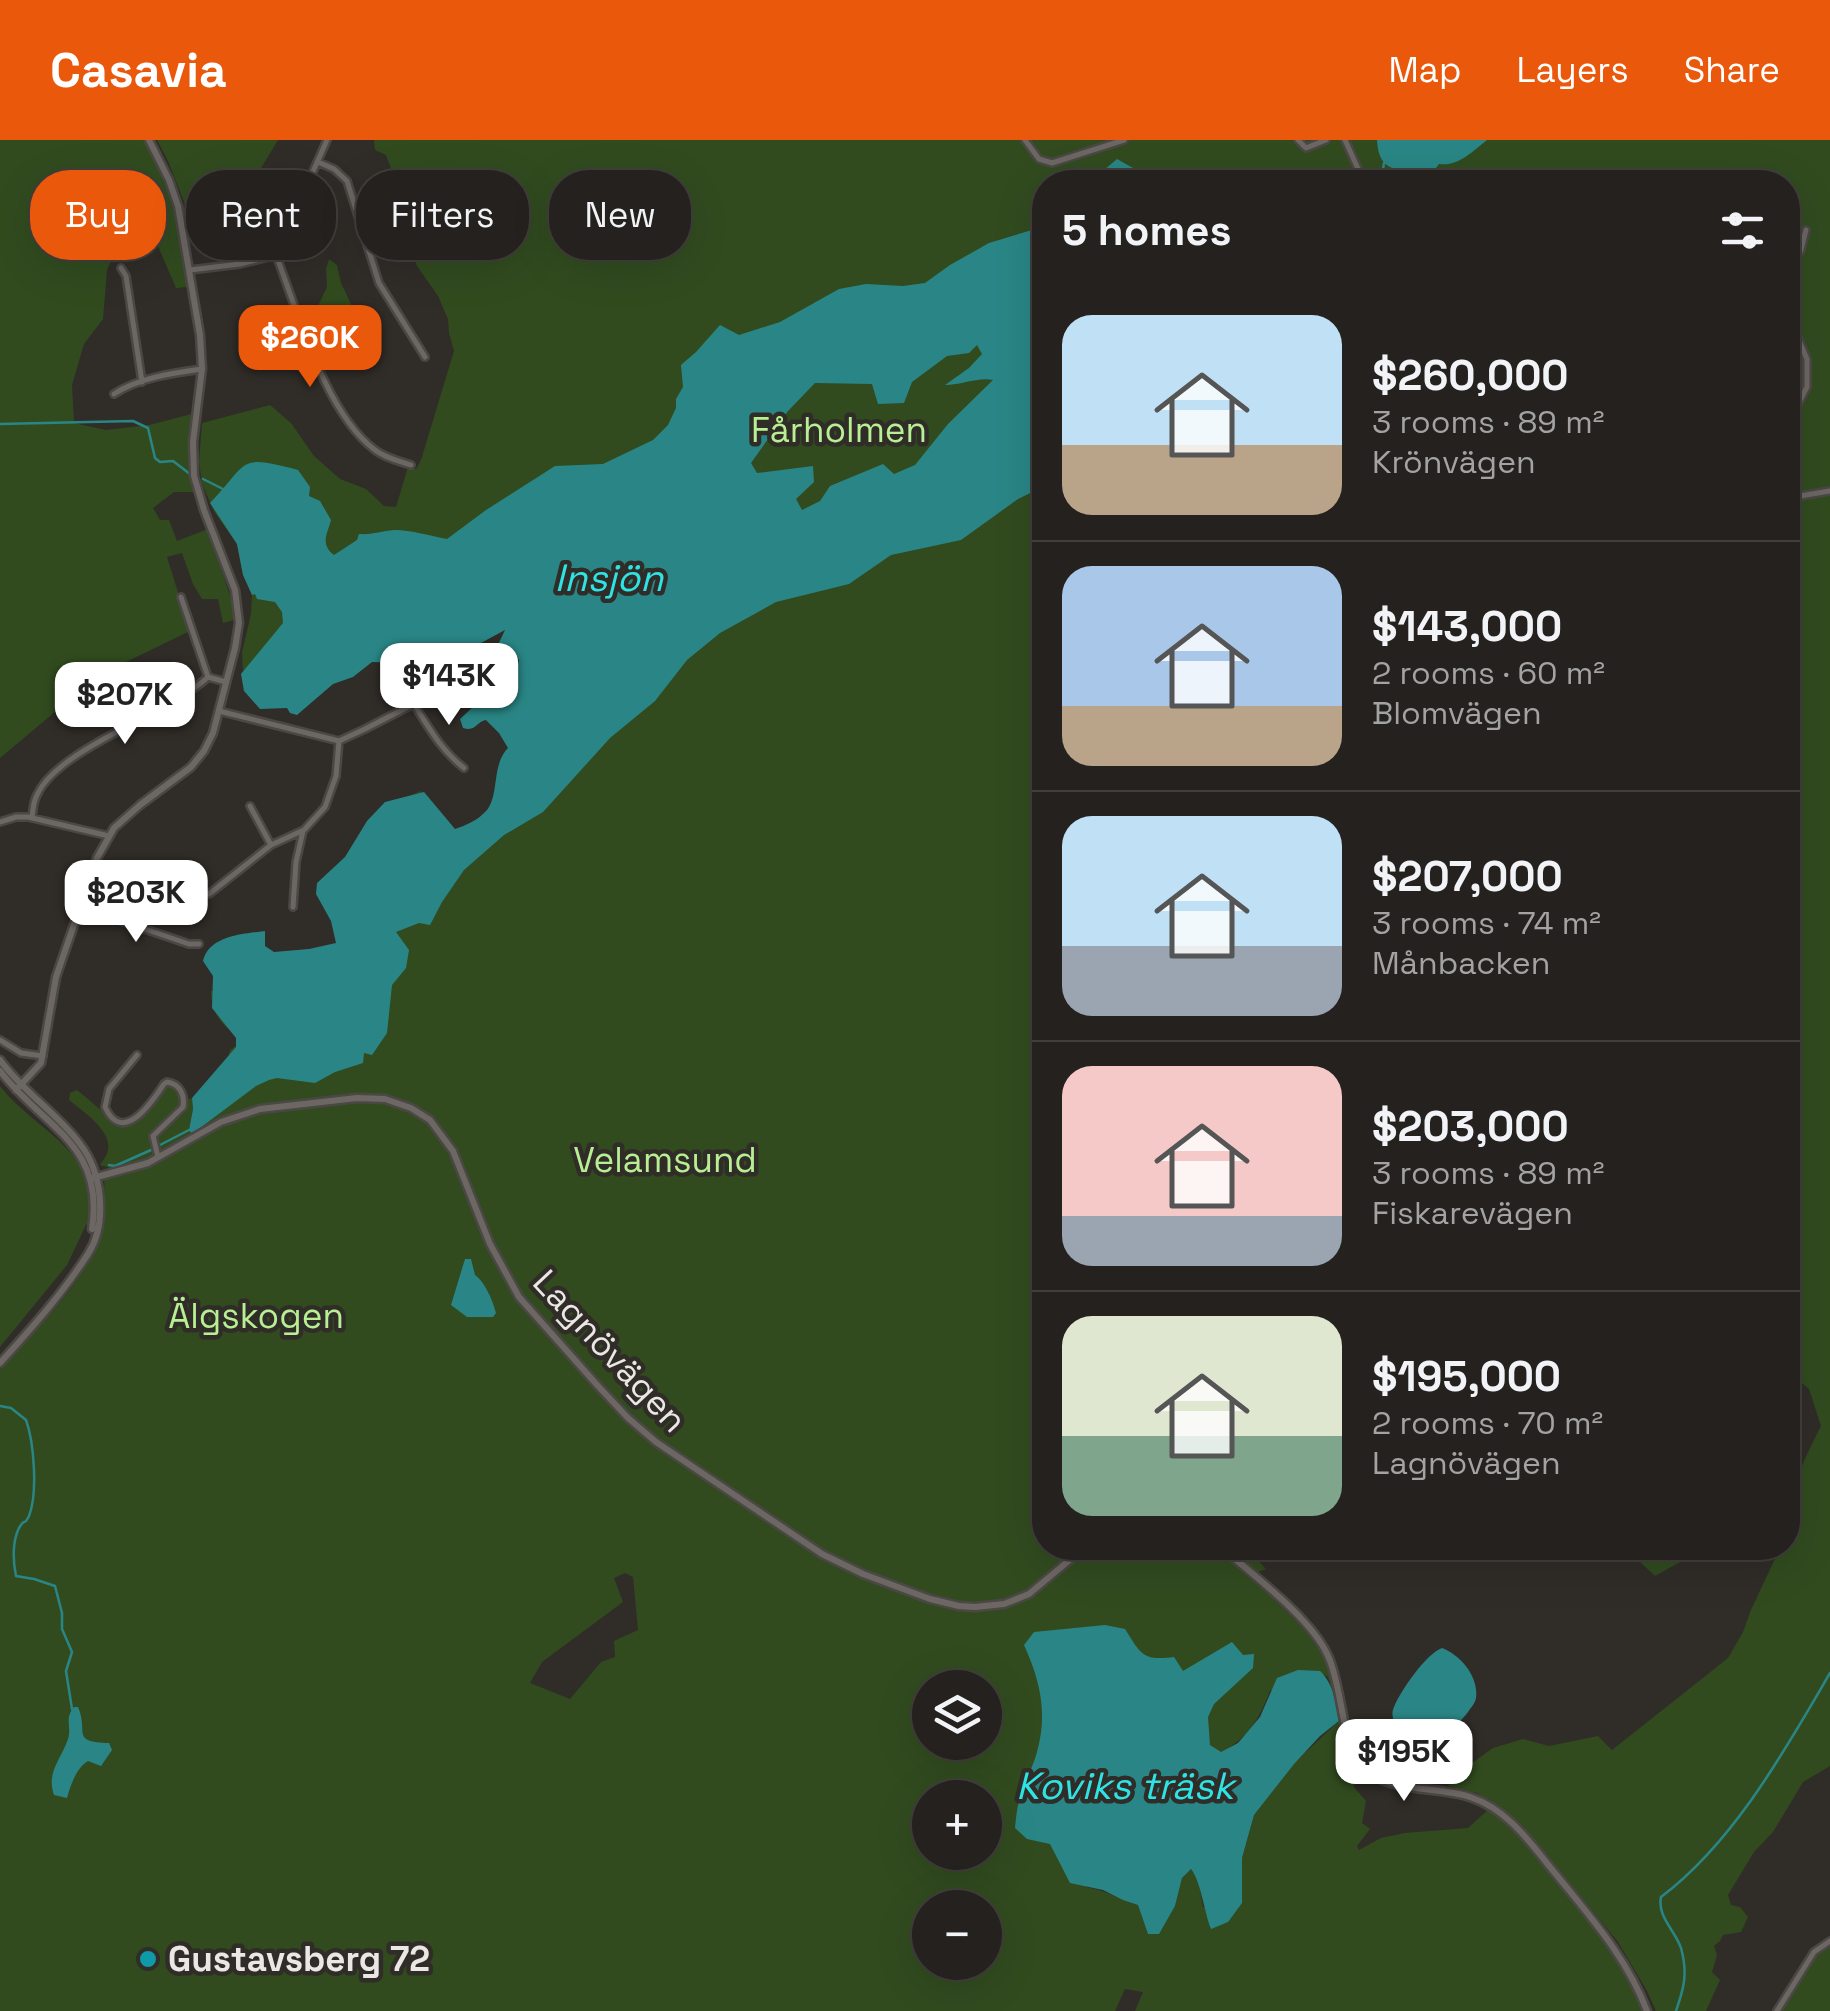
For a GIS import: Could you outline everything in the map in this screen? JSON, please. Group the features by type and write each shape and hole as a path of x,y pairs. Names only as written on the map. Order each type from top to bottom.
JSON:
{"street":[{"path":"18,1088 39,1067 44,1056 54,988 97,858 108,836 140,805 191,768 210,739 235,648 235,590 194,476 202,369 190,270 174,192 149,140"},
{"path":"314,170 327,140"},
{"path":"1025,140 1039,159 1049,163 1124,140"},
{"path":"1298,140 1306,148 1326,140"},
{"path":"1345,140 1359,170"},
{"path":"318,162 347,181 379,283 425,357"},
{"path":"1800,252 1806,230"},
{"path":"190,270 256,260"},
{"path":"278,260 334,402 375,451 411,465"},
{"path":"121,268 126,276 142,382"},
{"path":"1800,343 1808,373 1800,404"},
{"path":"114,394 142,382 202,369"},
{"path":"1800,496 1830,492"},
{"path":"181,597 208,678"},
{"path":"32,818 37,795 59,769 208,678 226,682"},
{"path":"219,711 339,740 464,678"},
{"path":"414,704 435,740 464,768"},
{"path":"202,892 209,894 271,844 304,830 325,807 334,786 339,740"},
{"path":"250,806 271,844"},
{"path":"0,822 32,818 108,836"},
{"path":"293,907 296,862 304,830"},
{"path":"80,907 189,944 200,944"},
{"path":"0,1040 21,1053 44,1056"},
{"path":"137,1056 109,1089 106,1111 123,1122 133,1120 164,1084 176,1085 182,1093 183,1106 156,1132 156,1151"},
{"path":"0,1060 18,1088"},
{"path":"0,1071 69,1140 95,1178 93,1225 83,1259 36,1323 0,1363"},
{"name":"Lagnövägen","path":"95,1178 132,1169 156,1151 260,1109 357,1098 384,1099 411,1108 430,1120 453,1152 490,1244 520,1297 628,1418 656,1442 822,1554 930,1599 975,1607 1004,1604 1029,1594 1070,1560"},
{"path":"1235,1560 1321,1643 1336,1676 1351,1745 1362,1764 1393,1784 1470,1796 1500,1812 1610,1942 1629,1971 1647,2011"},
{"path":"1777,2011 1814,1952 1830,1940"}],"green space":[{"path":"0,140 144,140 159,170 30,170 30,260 111,260 103,319 84,344 72,385 74,423 106,430 192,414 189,459 194,492 174,492 153,508 160,520 169,520 177,541 208,529 234,620 223,623 218,599 202,599 182,553 167,557 190,631 99,675 0,758"},
{"path":"157,140 278,140 260,170 186,170 186,207"},
{"name":"Velamsund","path":"374,140 1830,140 1830,1766 1803,1782 1728,1895 1731,1905 1740,1907 1748,1917 1741,1932 1723,1935 1714,1946 1717,1955 1712,1972 1720,1980 1706,2011 1656,2011 1618,1942 1520,1823 1477,1793 1448,1786 1455,1775 1493,1748 1523,1739 1549,1746 1598,1736 1612,1750 1728,1658 1774,1560 1800,1560 1800,1472 1821,1426 1809,1389 1800,1382 1800,170 1032,170 1032,1560 1257,1560 1266,1569 1255,1573 1277,1593 1274,1600 1312,1640 1332,1675 1355,1767 1354,1787 1366,1801 1362,1823 1370,1829 1357,1846 1359,1850 1381,1838 1405,1833 1468,1828 1488,1810 1522,1837 1541,1860 1620,1964 1644,2011 1135,2011 1143,1992 1125,1989 1115,2011 0,2011 0,1367 74,1284 102,1226 105,1171 110,1168 100,1165 108,1143 95,1122 69,1100 70,1093 77,1090 123,1123 141,1116 165,1087 174,1086 181,1094 180,1104 154,1132 152,1149 156,1148 158,1133 192,1098 189,1130 238,1039 218,1016 211,991 344,953 390,804 421,791 440,817 452,846 497,816 538,660 510,614 441,624 244,691 242,652 252,595 237,544 215,513 202,484 202,423 270,405 291,423 314,456 340,479 366,489 384,506 396,507 408,467 416,469 421,460 454,351 448,319 415,260 529,260 529,170 392,170 386,155 375,150","holes":["625,1573 633,1577 638,1630 614,1641 615,1657 601,1662 570,1699 530,1683 542,1662 623,1602 614,1578","1323,1674 1328,1677 1339,1721 1293,1764 1254,1815 1242,1858 1242,1903 1203,1907 1198,1878 1191,1869 1182,1878 1175,1906 1159,1933 1148,1933 1138,1905 1086,1887 1208,1727 1210,1746 1221,1753 1252,1727 1270,1691"]},
{"path":"166,187 174,207 188,287 176,288 164,260"},
{"path":"329,260 337,265 341,283 374,352 372,360 362,355 344,329 319,321 315,312 327,287"},
{"path":"98,883 135,896 128,918 91,906"},
{"path":"0,1086 68,1149 87,1180 91,1204 90,1222 67,1265 0,1347"},
{"path":"1638,1560 1684,1560 1655,1576"},
{"path":"1830,1943 1830,2011 1780,2011 1816,1954"}],"water":[{"path":"1377,140 1487,140 1459,161 1439,164 1434,170 1395,169 1388,166"},
{"path":"1117,159 1144,170 1104,170"},
{"name":"Insjön","path":"1032,230 1032,492 961,540 891,555 849,584 776,602 720,633 687,660 655,701 610,738 543,812 504,835 464,870 430,925 419,923 396,932 409,950 406,968 392,985 387,1033 372,1055 364,1053 363,1063 315,1083 269,1080 192,1134 192,1098 236,1047 236,1038 212,1008 213,976 203,961 206,953 219,941 265,931 265,946 274,952 336,943 331,921 316,894 317,883 345,857 367,821 385,802 424,792 455,829 483,814 489,808 499,764 508,748 486,720 467,729 460,719 519,660 495,651 505,630 468,650 442,655 434,645 404,663 372,662 353,677 333,684 297,715 287,708 260,709 244,691 241,674 283,623 282,612 275,602 252,595 237,544 210,503 239,470 253,462 264,462 298,470 310,487 309,496 320,501 331,520 326,543 334,555 357,540 359,534 401,530 447,539 555,466 603,464 653,440 668,425 676,408 683,387 681,365 720,325 739,335 780,322 839,289 866,284 925,283 989,243","holes":["977,345 982,354 945,385 993,380 948,424 915,465 894,474 883,464 830,486 820,501 802,510 796,499 814,482 813,466 757,473 751,463 788,411 815,383 872,384 878,404 904,403 912,382 947,356 969,353"]},
{"path":"465,1259 471,1259 475,1275 488,1292 496,1313 493,1317 467,1317 451,1305"},
{"name":"Koviks träsk","path":"1105,1625 1125,1629 1144,1654 1174,1657 1183,1671 1232,1642 1243,1655 1254,1654 1253,1668 1214,1704 1208,1717 1210,1745 1221,1752 1238,1743 1260,1717 1277,1678 1298,1670 1320,1671 1333,1693 1339,1721 1294,1764 1254,1815 1242,1858 1242,1903 1228,1922 1211,1929 1191,1869 1182,1878 1175,1906 1159,1934 1148,1934 1138,1905 1103,1890 1070,1883 1050,1844 1027,1839 1015,1828 1042,1724 1038,1684 1024,1645 1034,1632"},
{"path":"1442,1648 1467,1667 1476,1690 1475,1700 1461,1720 1443,1734 1412,1738 1394,1724 1393,1709 1415,1673"},
{"path":"78,1707 85,1738 109,1743 112,1750 101,1766 88,1761 84,1764 67,1798 54,1795 52,1780 68,1739 69,1715"}],"waterway":[{"path":"1384,163 1384,170"},
{"path":"0,424 133,421 148,428 155,458 160,462 173,461 190,474"},
{"path":"203,479 223,489"},
{"path":"160,1145 189,1130"},
{"path":"109,1165 151,1150"},
{"path":"0,1406 11,1408 26,1420 33,1454 29,1516 15,1539 16,1576 55,1586 62,1629 72,1652 66,1671 72,1709"},
{"path":"1676,2011 1684,1965 1681,1948 1664,1917 1661,1897 1712,1850 1735,1822 1830,1673"}],"place":[{"name":"Gustavsberg 72","path":"148,1959"}],"park label":[{"name":"Fårholmen","path":"839,430"},
{"name":"Älgskogen","path":"256,1316"}]}
